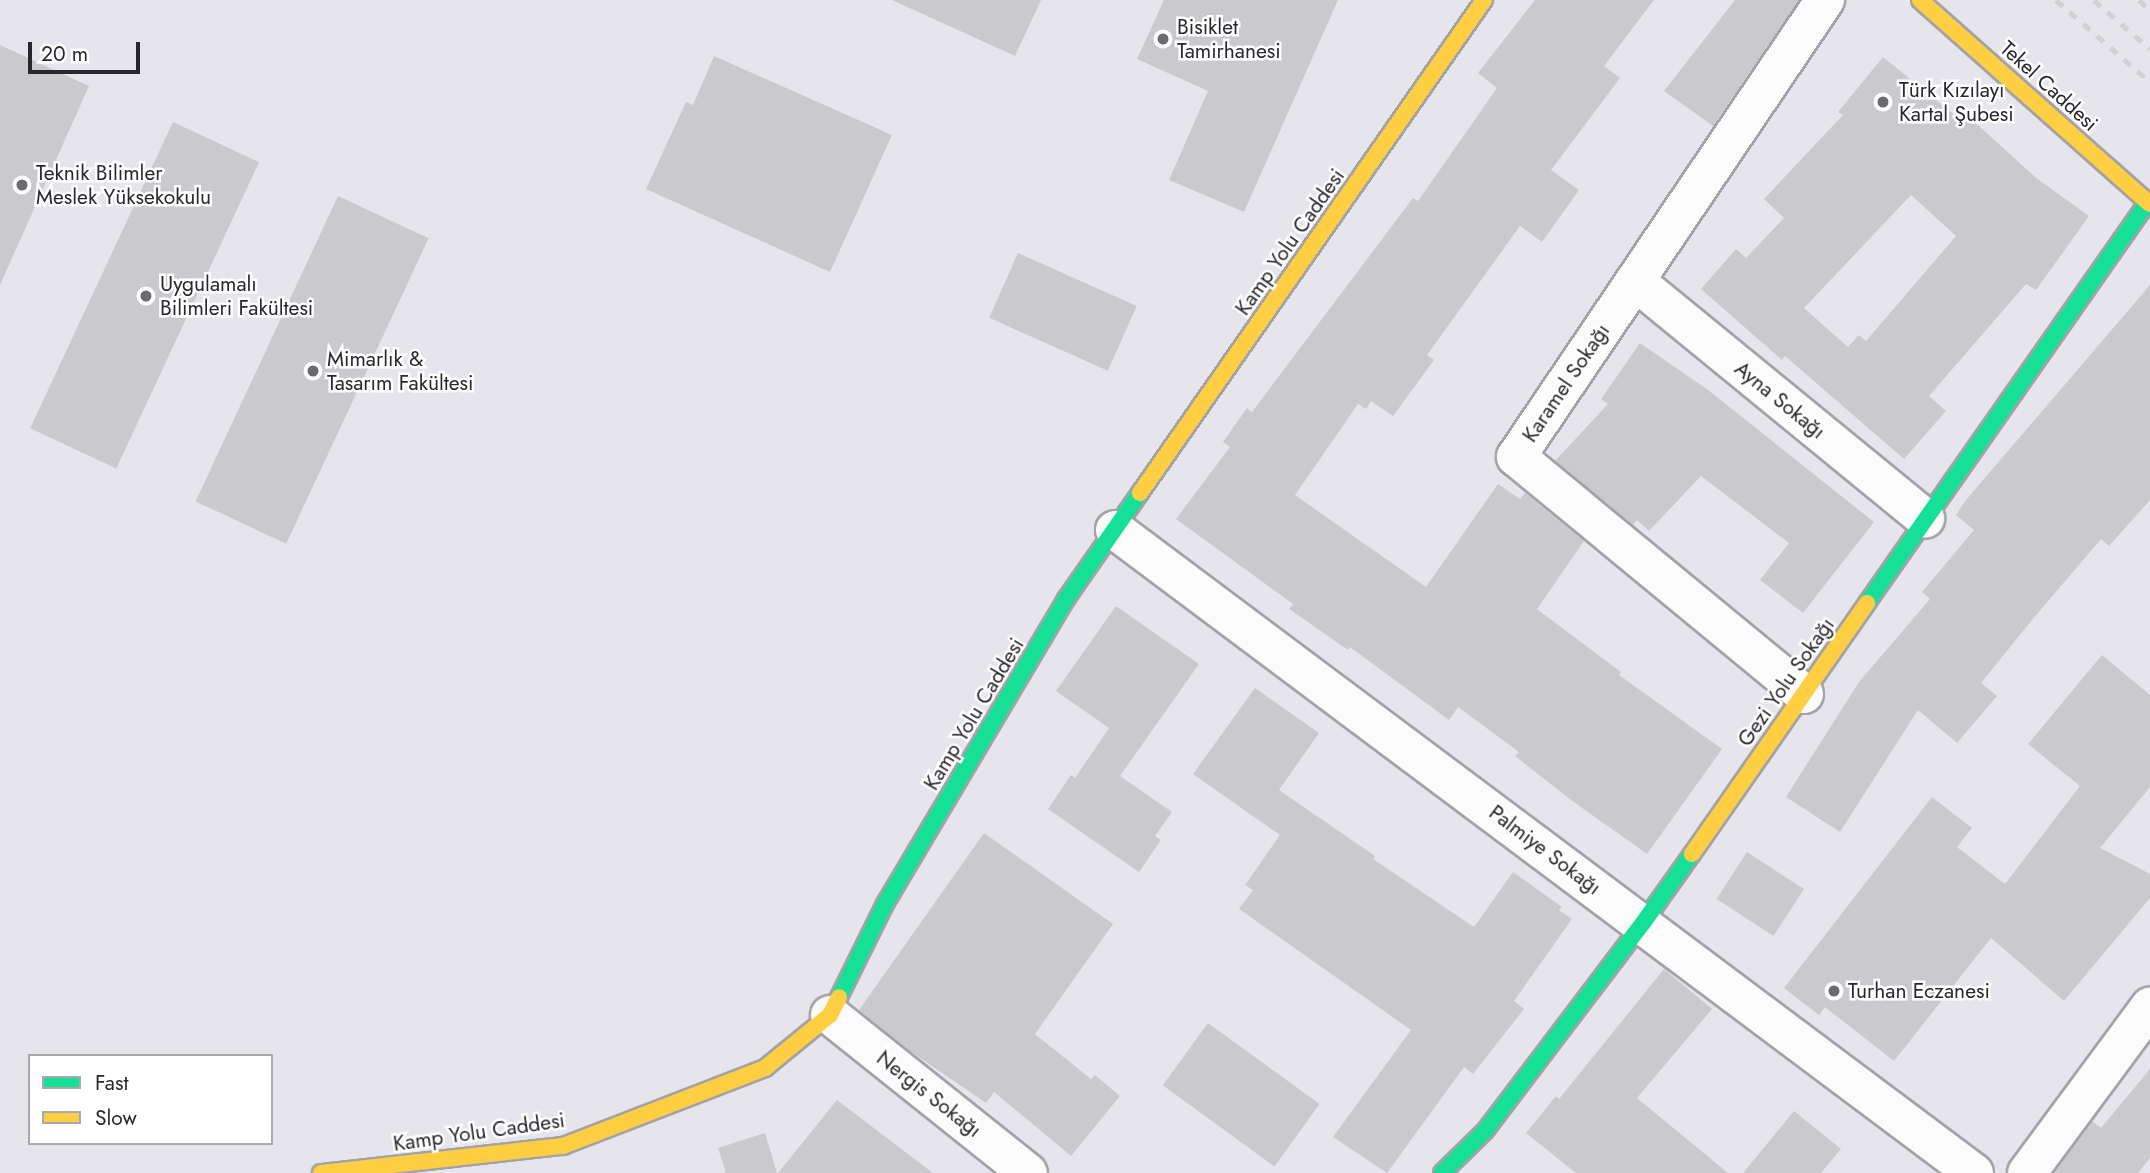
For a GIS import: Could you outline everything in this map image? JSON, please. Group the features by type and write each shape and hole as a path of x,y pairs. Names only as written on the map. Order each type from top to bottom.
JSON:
{"street":[{"name":"Kamp Yolu Caddesi","path":"321,1173 563,1146 765,1068 830,1015 885,904 1066,599 1484,0"},
{"name":"Karamel Sokağı","path":"1804,694 1516,457 1825,0"},
{"name":"Tekel Caddesi","path":"1920,0 2149,203"},
{"name":"Gezi Yolu Sokağı","path":"1442,1173 1485,1131 1643,923 1925,518 2149,203"},
{"name":"Ayna Sokağı","path":"1635,281 1925,518"},
{"name":"Palmiye Sokağı","path":"1115,530 1974,1173"},
{"path":"2027,1173 2150,1007"},
{"name":"Nergis Sokağı","path":"830,1015 1028,1173"}],"building":[{"path":"892,0 1041,0 1015,56"},
{"path":"1164,0 1338,0 1244,212 1169,180 1208,91 1137,59"},
{"path":"1535,0 1654,0 1604,66 1620,78 1551,170 1579,190 1542,242 1520,226 1427,355 1434,360 1393,416 1371,401 1366,409 1358,404 1295,495 1426,587 1498,484 1520,499 1525,493 1584,541 1537,609 1621,672 1619,675 1722,749 1647,854 1571,800 1515,756 1519,752 1458,707 1449,720 1350,647 1348,650 1289,609 1293,604 1176,519 1230,447 1223,442 1247,408 1252,412 1413,198 1418,201 1497,88 1478,73"},
{"path":"1735,0 1799,0 1713,126 1664,91"},
{"name":"Teknik Bilimler Meslek Yüksekokulu","path":"0,45 89,86 0,285"},
{"path":"714,56 892,135 830,272 646,189 686,102 693,105"},
{"path":"1883,57 1963,122 1968,116 2035,177 2089,216 2036,290 2026,284 1929,396 1946,411 1904,459 1785,356 1782,360 1701,289 1736,249 1746,258 1784,218 1764,199 1843,115 1838,112","holes":["1911,195 1956,236 1866,341 1859,335 1848,347 1804,308"]},
{"name":"Uygulamalı Bilimleri Fakültesi","path":"173,122 259,162 116,468 30,428"},
{"name":"Mimarlık & Tasarım Fakültesi","path":"338,196 429,238 286,544 196,501"},
{"path":"1018,253 1137,306 1108,371 989,318"},
{"path":"2150,285 2150,500 2109,546 2101,539 1981,683 1997,696 1957,743 1918,710 1840,832 1786,797 1859,682 1930,599 1922,592 1974,530 1956,515 1966,500"},
{"path":"1640,343 1708,390 1874,522 1803,613 1760,580 1789,543 1701,476 1649,531 1637,520 1633,525 1555,461 1608,404 1601,399"},
{"path":"1116,606 1199,664 1120,776 1172,812 1155,836 1161,840 1139,872 1048,809 1071,775 1075,778 1109,728 1056,691"},
{"path":"2102,655 2150,695 2150,787 2100,848 2150,874 2150,898 2064,1001 1991,938 1894,1061 1825,1007 1819,1015 1784,988 1932,797 1972,828 1957,847 2005,884 2080,786 2028,744"},
{"path":"1255,688 1319,733 1279,790 1375,856 1373,859 1474,927 1513,872 1562,907 1559,910 1572,919 1514,1001 1524,1009 1473,1074 1464,1067 1387,1173 1333,1137 1411,1030 1239,909 1253,890 1245,885 1280,835 1193,774"},
{"path":"984,833 1113,924 1035,1034 1091,1079 1095,1075 1120,1096 1071,1156 994,1092 986,1103 910,1051 859,1010"},
{"path":"1747,852 1804,889 1774,936 1717,899"},
{"path":"1664,969 1712,1009 1637,1098 1728,1173 1576,1173 1526,1133 1556,1096 1559,1099"},
{"path":"1208,1023 1320,1104 1274,1166 1163,1085"},
{"path":"2150,1069 2150,1158 2138,1173 2054,1173 2092,1121 2101,1128"},
{"path":"837,1100 933,1173 778,1173"},
{"path":"1794,1111 1841,1149 1821,1173 1743,1173"},
{"path":"765,1133 777,1173 726,1173 718,1148"}],"railway":[{"path":"2056,0 2150,82"},
{"path":"2094,0 2150,49"},
{"path":"2139,0 2150,10"}],"traffic: fast":[{"path":"1867,603 2148,202"},
{"path":"839,997 885,904 1066,599 1140,493"},
{"path":"1442,1173 1485,1131 1692,854"}],"traffic: slow":[{"path":"1140,493 1484,0"},
{"path":"1920,0 2150,204"},
{"path":"1692,854 1867,603"},
{"path":"321,1173 563,1146 765,1068 830,1015 839,997"}],"place":[{"name":"Bisiklet Tamirhanesi","path":"1163,39"},
{"name":"Türk Kızılayı Kartal Şubesi","path":"1883,102"},
{"name":"Teknik Bilimler Meslek Yüksekokulu","path":"22,185"},
{"name":"Uygulamalı Bilimleri Fakültesi","path":"146,296"},
{"name":"Mimarlık & Tasarım Fakültesi","path":"313,371"},
{"name":"Turhan Eczanesi","path":"1834,991"}]}
